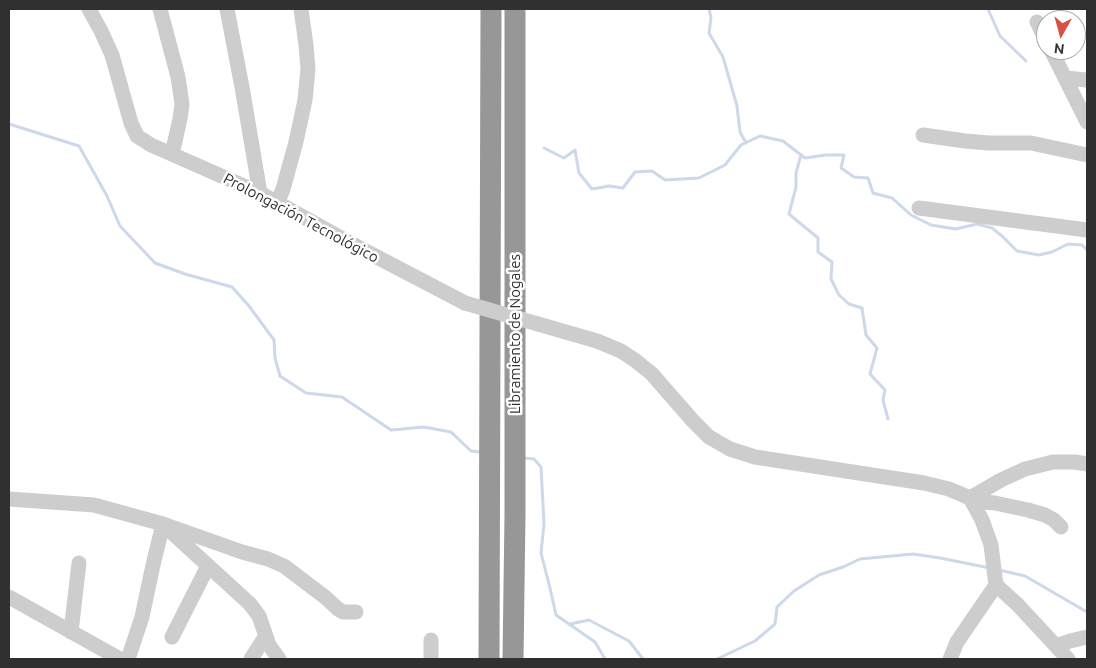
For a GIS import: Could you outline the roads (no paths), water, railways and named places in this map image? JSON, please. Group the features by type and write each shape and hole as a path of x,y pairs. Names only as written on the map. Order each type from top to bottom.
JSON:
{"highway":[{"name":"Libramiento de Nogales","path":"489,659 491,9"},
{"name":"Libramiento de Nogales","path":"513,659 515,515 515,9"}],"street":[{"name":"Prolongación Tecnológico","path":"89,9 102,31 112,55 131,123 137,136 151,145 260,193 352,244 465,302 597,341 621,351 636,360 652,374 709,437 730,449 755,457 924,483 949,490 972,501 995,503 1044,515 1054,520 1061,527"},
{"path":"160,9 178,77 182,104 172,154"},
{"path":"227,9 260,193"},
{"path":"278,202 296,142 305,100 308,69 300,9"},
{"path":"1056,60 1087,122"},
{"path":"1065,78 1087,80"},
{"path":"924,135 989,143 1031,143 1087,155"},
{"path":"919,208 1087,230"},
{"path":"1068,659 1018,604 996,585 991,545 982,520 972,501 1001,480 1025,469 1053,462 1087,464"},
{"path":"9,498 94,505 163,524 284,566 338,609 343,612 356,612"},
{"path":"163,524 250,604 259,616 269,645 279,659"},
{"path":"128,659 142,617 163,524"},
{"path":"71,632 79,563"},
{"path":"172,637 208,566"},
{"path":"950,659 956,642 996,585"},
{"path":"9,597 120,659"},
{"path":"251,659 266,636"},
{"path":"1056,646 1087,637"},
{"path":"431,659 432,640"}],"waterway":[{"path":"709,9 711,18 709,33 723,57 737,106 740,132 746,143"},
{"path":"988,9 1000,36 1026,61"},
{"path":"9,124 79,146 107,196 120,226 155,263 185,274 232,287 249,306 274,340 275,358 280,376 306,393 342,397 391,430 424,427 451,432 471,451 480,452"},
{"path":"544,148 564,158 575,150 579,173 592,189 609,186 623,188 635,172 652,171 665,180 699,178 725,165 741,145 760,136 783,141 805,158 844,155 841,168 854,177 868,178 873,193 892,198 911,215 931,225 956,229 977,224 992,228 1017,251 1039,255 1052,252 1068,244 1082,245 1087,250"},
{"path":"801,155 789,214 818,238 818,252 832,262 831,279 839,295 849,304 862,308 866,335 877,348 870,374 885,390 883,400 888,419"},
{"path":"525,458 534,459 541,467 544,524 541,553 556,615 595,642 605,659"},
{"path":"717,659 755,641 775,624 777,607 794,591 819,575 860,559 913,554 990,568"},
{"path":"999,570 1025,576 1087,612"},
{"path":"570,624 589,620 629,641 643,659"}]}
